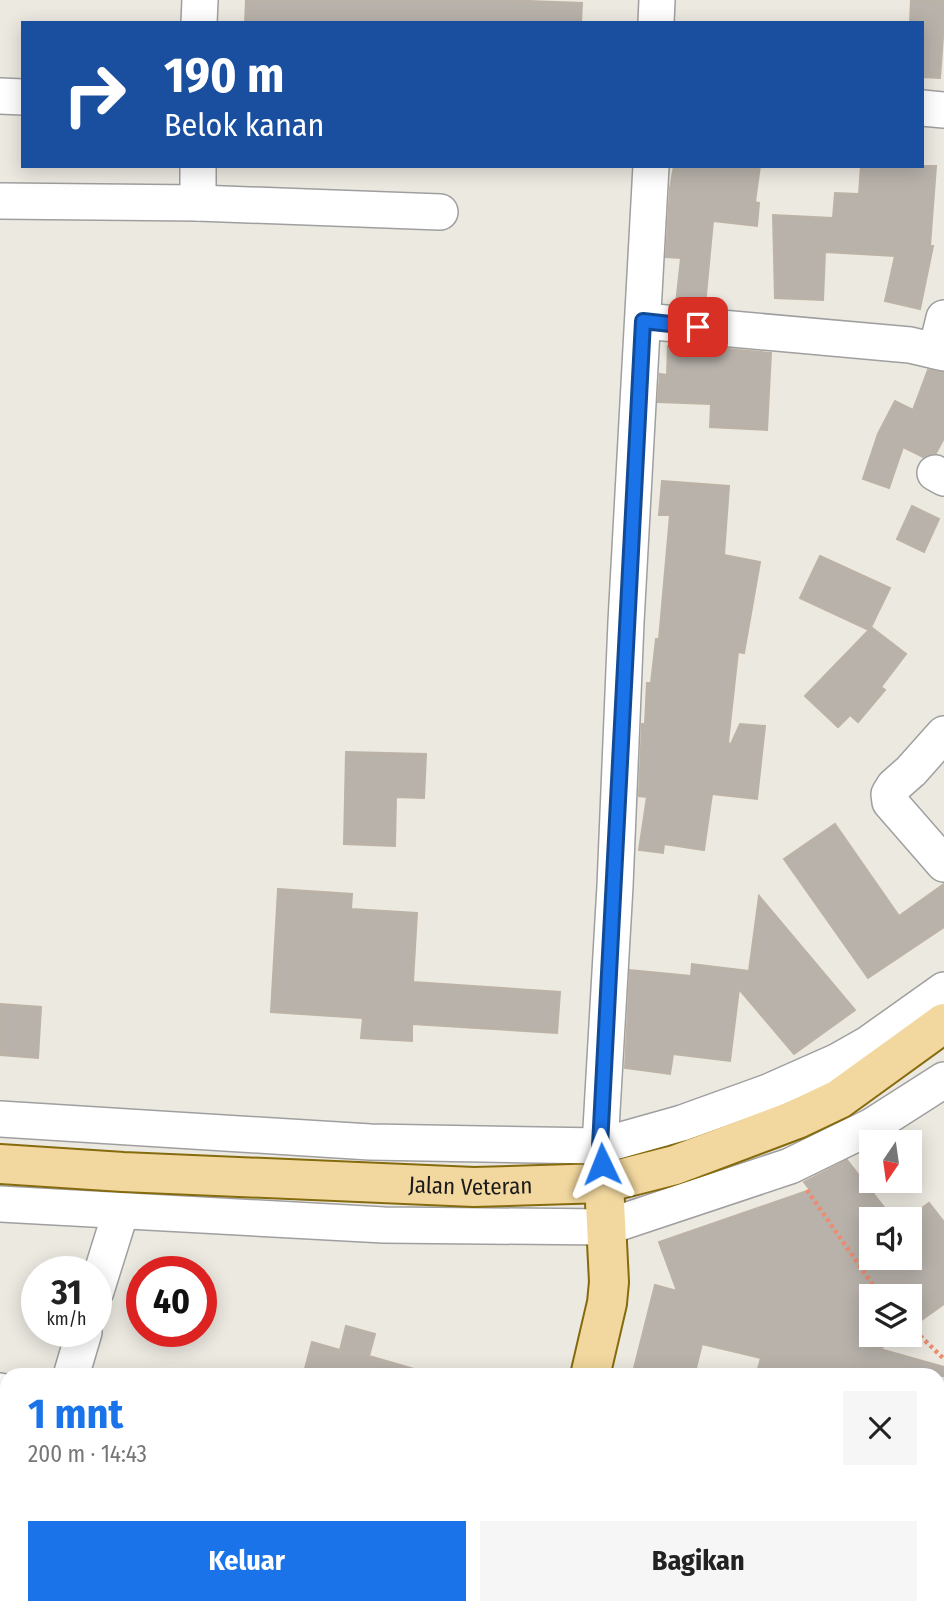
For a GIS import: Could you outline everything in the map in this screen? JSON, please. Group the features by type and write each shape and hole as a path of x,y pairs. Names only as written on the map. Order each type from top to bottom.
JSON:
{"main road":[{"name":"Jalan Veteran","path":"0,1164 474,1187 604,1183 675,1165 797,1119 839,1099 944,1023"},
{"path":"592,1368 607,1303 604,1183"}],"street":[{"path":"199,21 200,0"},
{"path":"656,21 657,0"},
{"path":"0,96 21,97"},
{"path":"924,108 944,110"},
{"path":"198,168 198,203"},
{"path":"604,1183 600,1146 651,168"},
{"path":"0,201 198,203 440,212"},
{"path":"643,321 910,345 941,341"},
{"path":"944,734 889,793 890,802 944,864"},
{"path":"0,1119 370,1142 600,1146 682,1124 768,1093 868,1044 944,990"},
{"path":"0,1204 384,1225 607,1227 790,1166 872,1126 944,1080"},
{"path":"107,1256 121,1211"},
{"path":"73,1368 80,1347"}],"path":[{"path":"790,1166 872,1284"},
{"path":"922,1338 944,1359"}],"building":[{"path":"246,0 502,0 582,3 581,21 245,21"},
{"path":"911,0 943,0 940,78 924,77 924,21 910,21"},
{"path":"936,166 930,246 933,246 920,309 885,301 895,256 825,252 823,300 775,298 773,215 833,218 835,193 859,194 861,168"},
{"path":"674,168 760,168 755,202 759,203 757,226 713,221 705,306 676,304 681,258 666,257"},
{"path":"671,344 771,353 767,430 710,427 711,404 658,402 660,374 667,375 668,346"},
{"path":"928,370 944,373 944,438 936,453 923,457 903,447 889,488 863,479 878,434 895,401 913,410"},
{"path":"662,481 729,486 724,555 760,562 744,653 738,652 728,743 731,744 740,724 765,726 757,799 712,794 704,850 664,844 663,853 639,850 647,797 639,796 642,724 645,724 647,683 651,683 656,639 659,639 670,515 659,515"},
{"path":"912,506 939,519 924,552 897,539"},
{"path":"820,556 890,588 871,627 906,654 881,687 885,690 858,722 850,715 838,727 805,696 869,630 800,598"},
{"path":"346,752 426,754 424,798 396,797 395,846 344,844"},
{"path":"835,824 899,916 944,884 944,927 868,978 784,859"},
{"path":"278,889 352,894 351,909 417,913 413,982 560,992 557,1033 412,1024 412,1041 361,1038 363,1018 271,1012"},
{"path":"759,896 855,1010 794,1054 739,989 730,1061 673,1054 670,1074 625,1068 630,970 691,976 692,964 749,971"},
{"path":"0,1004 41,1007 38,1058 0,1055"},
{"path":"847,1160 859,1175 859,1194 874,1194 884,1207 859,1207 859,1270 922,1270 922,1208 929,1203 944,1222 944,1304 922,1320 922,1284 859,1284 859,1347 883,1347 880,1349 944,1368 758,1368 761,1358 702,1344 696,1368 634,1368 655,1285 677,1291 659,1242 810,1190 804,1182"},
{"path":"346,1326 375,1334 369,1356 411,1368 305,1368 312,1342 340,1350"}],"route":[{"path":"602,1164 600,1146 643,321 698,327"}]}
